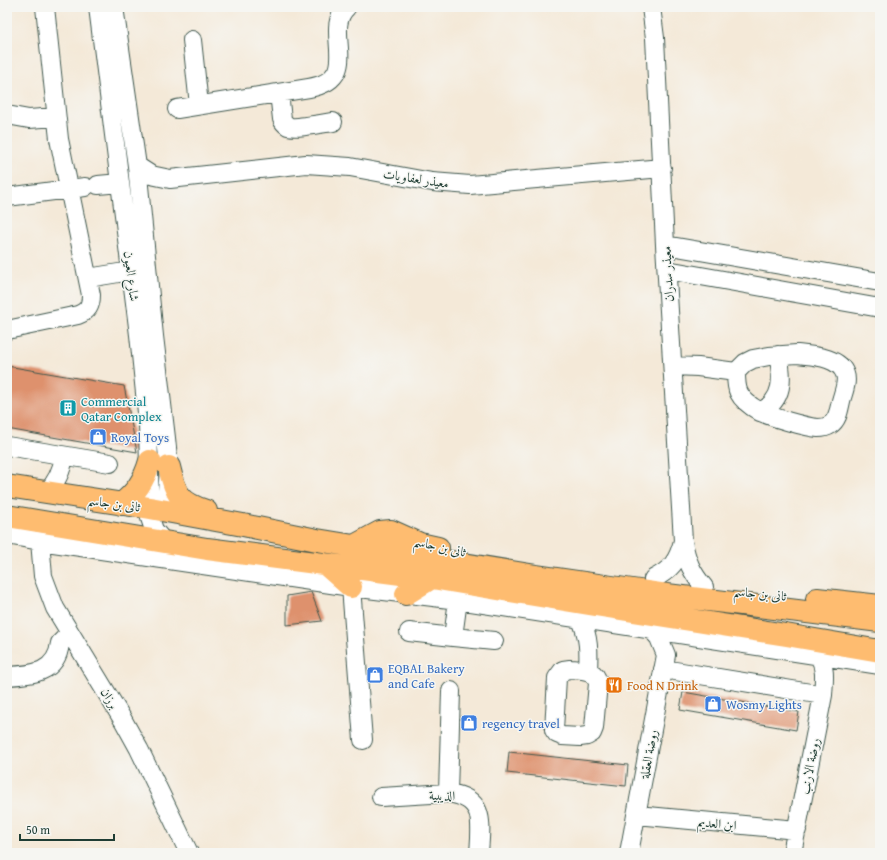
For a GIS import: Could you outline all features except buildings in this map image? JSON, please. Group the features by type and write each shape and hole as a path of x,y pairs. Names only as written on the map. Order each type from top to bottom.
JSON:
{"main road":[{"path":"7,502 27,503 88,514 98,511 112,503 128,499 159,464 175,489 191,507 289,529 306,534 317,540"},
{"name":"ثانى بن جاسم","path":"7,486 112,503 156,514 244,525 354,546 380,532 391,531 411,541 429,547 496,558 704,587 880,606"},
{"path":"7,506 139,527 156,514"},
{"path":"7,516 207,549 432,578 786,634 880,651"},
{"path":"207,549 203,542 203,538 207,530 212,528 244,525"},
{"path":"354,546 647,592 880,621"},
{"path":"325,564 351,587"},
{"path":"406,594 432,578"}],"street":[{"path":"7,330 84,312 89,308 91,302 88,278 84,187 62,150 56,117 44,7"},
{"name":"شارع العيون","path":"98,7 148,422 159,464"},
{"name":"شارع العيون","path":"114,7 137,166 141,205 159,464 156,514"},
{"path":"178,109 318,87 326,83 338,69 340,60 338,21 340,15 347,7"},
{"name":"معيذر سدران","path":"651,7 655,38 665,245 683,541 689,566 704,587"},
{"path":"192,40 199,106"},
{"path":"279,93 282,119 288,126 295,127 334,122"},
{"path":"7,115 29,119 56,117"},
{"name":"معيذر لعفاويات","path":"141,205 145,197 151,191 163,182 170,179 306,164 350,167 432,182 470,185 662,168"},
{"name":"معيذر لعفاويات","path":"137,166 151,175 170,179"},
{"path":"7,197 120,183"},
{"path":"665,245 880,282"},
{"path":"724,280 728,256"},
{"path":"667,270 880,308"},
{"path":"803,295 808,270"},
{"path":"88,278 131,271"},
{"path":"797,354 826,359 840,367 845,374 846,382 835,421 829,426 819,428 781,419 760,412 747,403 739,393 736,383 736,372 745,363 778,355 797,354"},
{"path":"760,412 771,404 781,388 781,374 778,355"},
{"path":"673,366 698,367 736,372"},
{"path":"7,446 110,464"},
{"path":"46,493 59,476 64,456"},
{"path":"156,514 154,530 164,542"},
{"path":"7,535 351,587 458,600 880,665"},
{"name":"برزان","path":"40,541 42,566 47,589 55,608 126,726 189,853"},
{"name":"معيذر سدران","path":"653,579 664,573 673,564 680,553 683,541"},
{"path":"351,587 363,740"},
{"path":"453,637 458,600"},
{"path":"581,620 590,650 588,671"},
{"path":"590,650 609,624"},
{"path":"653,631 663,646 665,662"},
{"path":"408,632 494,641"},
{"path":"7,676 22,676 41,672 56,660 60,643 70,634"},
{"path":"665,662 677,643 691,636"},
{"name":"روضة الارنب","path":"792,853 824,687 822,662 819,656"},
{"name":"روضة الارنب","path":"824,687 839,659"},
{"path":"665,662 824,687"},
{"name":"روضة العقلة","path":"629,853 665,662"},
{"path":"448,793 451,691"},
{"name":"الذيبية","path":"382,797 448,793 459,794 470,800 478,811 481,822 479,853"},
{"name":"ابن العديم","path":"637,815 797,830"}],"place":[{"name":"Commercial Qatar Complex","path":"68,408"},
{"name":"Royal Toys","path":"98,437"},
{"name":"EQBAL Bakery and Cafe","path":"375,675"},
{"name":"Food N Drink","path":"614,685"},
{"name":"Wosmy Lights","path":"713,704"},
{"name":"regency travel","path":"469,723"}]}
